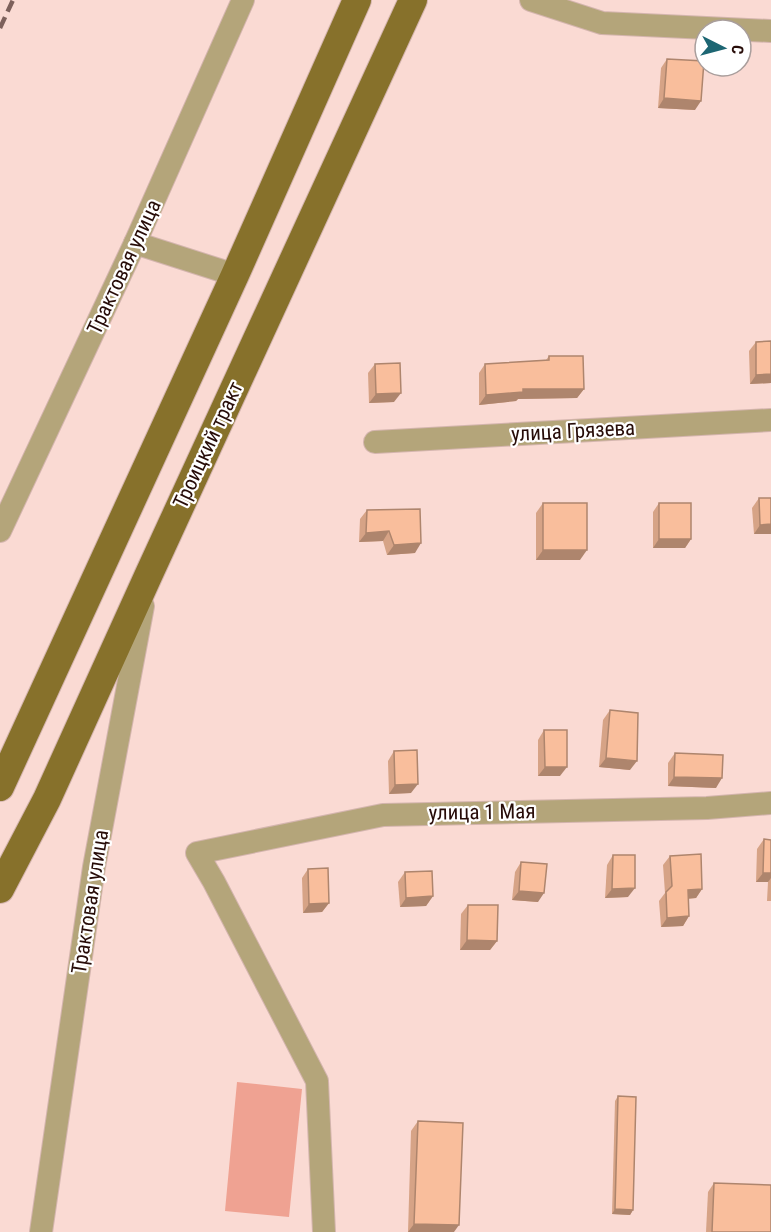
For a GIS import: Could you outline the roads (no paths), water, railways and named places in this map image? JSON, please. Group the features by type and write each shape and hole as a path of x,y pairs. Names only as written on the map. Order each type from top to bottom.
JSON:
{"main road":[{"path":"0,787 235,275 357,0"},
{"name":"Троицкий тракт","path":"0,890 47,799 413,0"}],"street":[{"name":"Трактовая улица","path":"0,531 135,243 243,0"},
{"path":"531,0 602,23 771,31"},
{"path":"135,243 235,275"},
{"name":"улица Грязева","path":"375,442 771,420"},
{"name":"Трактовая улица","path":"41,1232 94,867 149,574"},
{"name":"улица 1 Мая","path":"324,1232 317,1081 197,853 383,814 707,808 771,803"}],"railway":[{"path":"0,28 13,0"}]}
